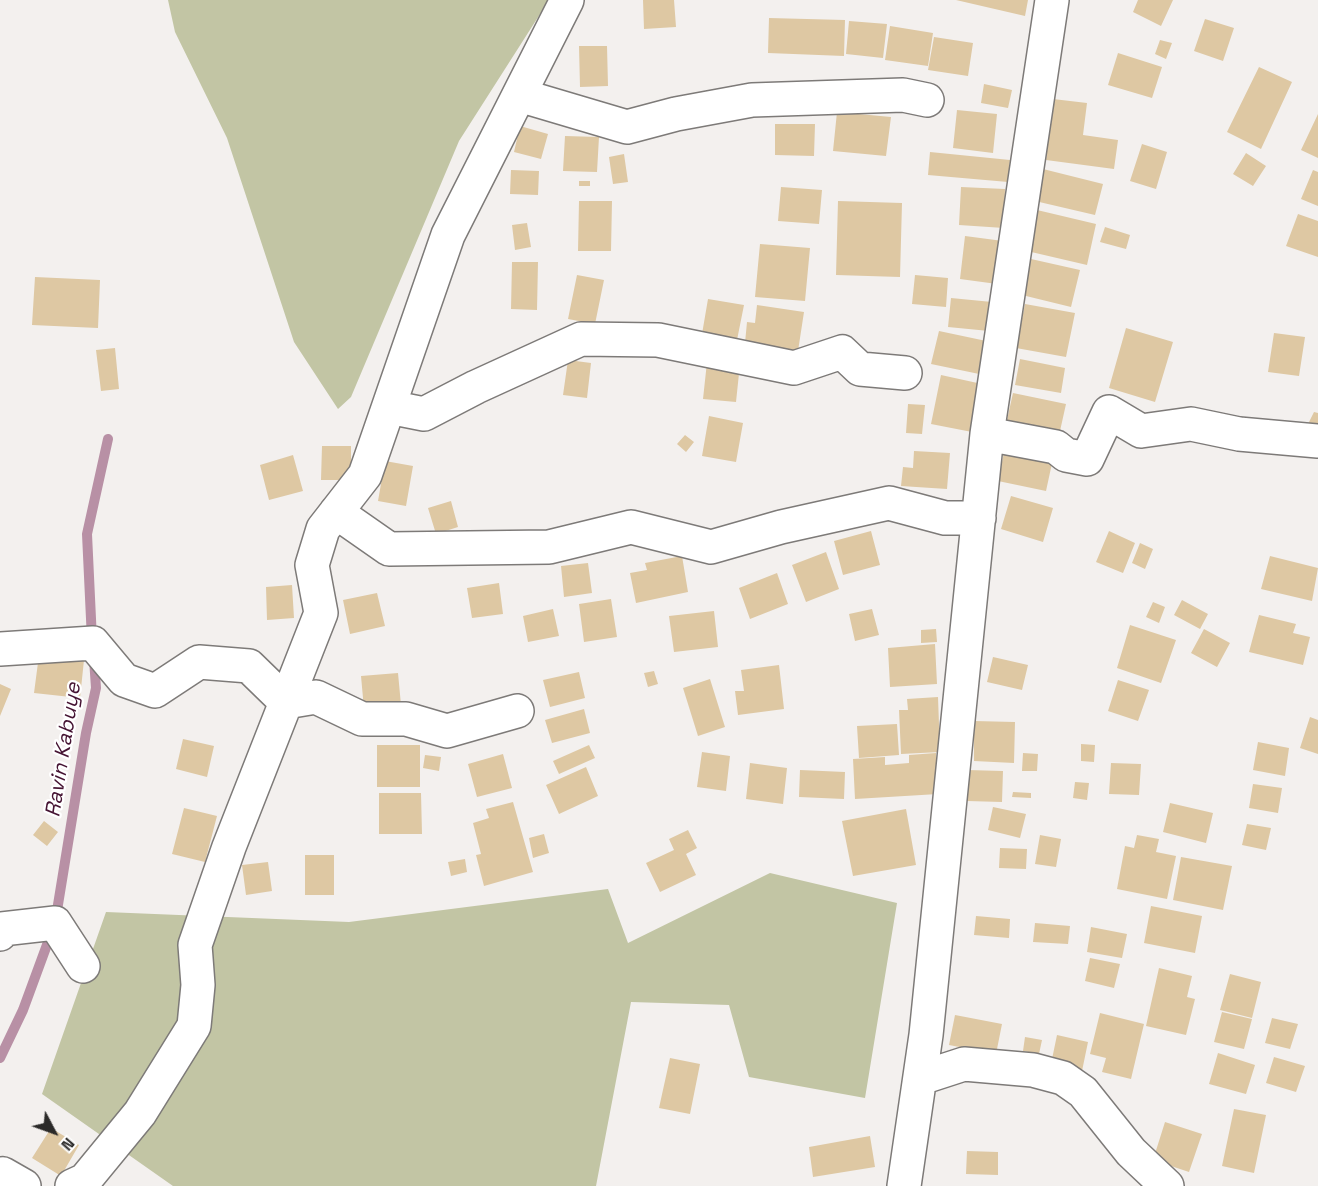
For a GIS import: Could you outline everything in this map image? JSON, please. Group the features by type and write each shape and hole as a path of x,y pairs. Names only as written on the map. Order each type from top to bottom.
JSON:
{"street":[{"path":"72,1186 85,1180 140,1113 194,1026 198,985 195,945 229,847 321,613 312,565 323,529 365,475 448,235 567,0"},
{"path":"904,1186 921,1078 987,435 1052,0"},
{"path":"519,94 627,127 676,114 752,100 903,94 927,100"},
{"path":"389,407 424,414 476,387 581,339 658,340 794,368 842,352 860,369 905,373"},
{"path":"987,435 1056,447 1066,454 1088,459 1109,412 1141,431 1191,424 1239,434 1318,441"},
{"path":"336,512 389,549 549,547 631,527 711,547 781,527 889,503 945,519 979,518"},
{"path":"0,649 93,643 124,680 155,691 199,662 249,666 286,702"},
{"path":"286,702 316,697 362,719 406,719 447,731 517,711"},
{"path":"0,934 2,929 55,923 83,966"},
{"path":"921,1078 964,1064 1033,1070 1063,1078 1083,1092 1131,1152 1167,1186"},
{"path":"0,1176 3,1174 24,1186"}],"green space":[{"path":"168,0 549,0 459,141 351,397 338,409 294,342 227,138 175,32"},
{"path":"770,873 897,903 865,1098 749,1077 729,1005 631,1002 596,1186 173,1186 42,1094 106,912 349,922 608,889 628,943"}],"building":[{"path":"643,0 674,0 676,27 644,29"},
{"path":"956,0 1028,0 1025,16"},
{"path":"1138,0 1173,0 1161,26 1133,12"},
{"path":"769,18 845,20 844,56 768,53"},
{"path":"1205,19 1234,28 1223,61 1194,51"},
{"path":"849,21 887,24 883,58 846,54"},
{"path":"890,26 933,33 928,66 885,60"},
{"path":"934,37 973,43 968,76 928,70"},
{"path":"1160,40 1172,43 1166,59 1155,54"},
{"path":"579,46 607,46 608,86 580,87"},
{"path":"1118,53 1162,67 1152,98 1108,85"},
{"path":"1259,67 1292,82 1261,149 1227,132"},
{"path":"984,84 1012,90 1008,108 981,103"},
{"path":"1053,99 1087,103 1083,135 1118,140 1114,169 1046,160"},
{"path":"957,110 997,114 993,153 953,148"},
{"path":"837,112 891,117 886,156 833,151"},
{"path":"1318,114 1318,158 1301,150"},
{"path":"775,124 815,124 814,156 775,155"},
{"path":"520,126 548,134 541,159 514,152"},
{"path":"565,136 599,137 597,172 563,171"},
{"path":"1142,144 1167,152 1156,189 1130,181"},
{"path":"930,152 1010,160 1008,182 928,175"},
{"path":"1246,153 1266,166 1253,186 1233,174"},
{"path":"624,154 628,182 613,184 609,157"},
{"path":"1043,169 1103,184 1095,215 1035,201"},
{"path":"511,170 539,171 538,195 510,194"},
{"path":"1313,170 1318,172 1318,206 1301,199"},
{"path":"579,181 590,181 590,186 579,186"},
{"path":"781,187 822,190 819,224 778,221"},
{"path":"961,187 1005,189 1004,228 959,225"},
{"path":"579,201 612,201 611,251 578,251"},
{"path":"838,201 902,203 900,277 836,275"},
{"path":"1037,210 1096,224 1087,265 1027,251"},
{"path":"1298,214 1318,221 1318,257 1286,246"},
{"path":"527,223 531,247 515,250 512,225"},
{"path":"1105,227 1130,235 1126,249 1100,242"},
{"path":"965,236 1003,241 997,284 960,279"},
{"path":"760,244 810,248 805,301 755,297"},
{"path":"1031,259 1080,270 1071,307 1022,295"},
{"path":"512,262 538,262 537,310 511,309"},
{"path":"577,275 604,280 595,324 568,319"},
{"path":"915,275 948,278 946,307 912,304"},
{"path":"35,277 100,280 98,328 32,325"},
{"path":"951,298 992,302 989,331 948,327"},
{"path":"708,299 744,305 737,340 702,334"},
{"path":"1025,304 1075,313 1066,357 1016,348"},
{"path":"757,305 804,312 798,351 745,343 747,322 755,323"},
{"path":"1126,328 1173,342 1155,402 1109,388"},
{"path":"939,331 991,342 984,375 931,364"},
{"path":"1274,333 1305,337 1299,376 1268,372"},
{"path":"115,348 119,389 101,391 96,350"},
{"path":"1020,359 1065,368 1061,393 1015,385"},
{"path":"568,360 591,363 587,398 563,395"},
{"path":"707,362 740,364 736,402 703,399"},
{"path":"941,375 982,384 972,432 931,424"},
{"path":"1013,393 1066,404 1058,440 1005,429"},
{"path":"908,404 925,405 922,434 906,433"},
{"path":"1314,412 1318,413 1318,429 1308,424"},
{"path":"709,416 743,423 736,462 702,456"},
{"path":"685,435 694,442 686,452 677,444"},
{"path":"1006,443 1054,454 1046,491 998,481"},
{"path":"322,446 351,446 351,480 321,480"},
{"path":"914,451 950,453 947,489 901,486 903,467 913,468"},
{"path":"293,455 303,491 269,500 260,465"},
{"path":"385,461 413,466 406,506 378,501"},
{"path":"1011,496 1053,508 1043,542 1001,529"},
{"path":"451,501 458,527 436,534 428,508"},
{"path":"871,531 880,565 843,575 834,541"},
{"path":"1109,531 1135,543 1123,573 1096,562"},
{"path":"1140,543 1153,549 1145,569 1132,563"},
{"path":"826,552 839,589 806,602 792,565"},
{"path":"682,556 688,592 636,603 630,573 647,570 645,563"},
{"path":"1270,556 1318,568 1312,601 1261,589"},
{"path":"588,563 592,593 564,597 561,566"},
{"path":"777,573 788,604 750,619 739,588"},
{"path":"499,583 503,614 472,618 467,588"},
{"path":"292,585 294,618 267,620 266,587"},
{"path":"377,593 385,626 350,634 343,600"},
{"path":"611,599 617,637 584,642 579,604"},
{"path":"1182,600 1208,614 1200,629 1174,615"},
{"path":"1153,602 1165,607 1159,623 1146,617"},
{"path":"553,609 559,636 528,642 523,616"},
{"path":"872,609 879,635 855,641 849,614"},
{"path":"714,611 718,647 674,652 669,616"},
{"path":"1259,615 1296,624 1293,633 1310,637 1303,665 1249,652"},
{"path":"1130,625 1176,640 1161,683 1117,668"},
{"path":"936,629 937,642 921,643 921,630"},
{"path":"1204,629 1230,643 1217,667 1191,653"},
{"path":"935,644 937,684 890,687 888,648"},
{"path":"39,655 84,660 80,698 34,693"},
{"path":"993,657 1028,665 1022,690 987,682"},
{"path":"779,665 784,709 738,715 735,691 744,691 741,670"},
{"path":"654,671 658,684 648,687 644,673"},
{"path":"579,672 585,698 550,707 543,680"},
{"path":"398,673 401,705 364,709 361,676"},
{"path":"710,679 725,727 698,736 683,688"},
{"path":"1118,680 1149,690 1138,721 1108,711"},
{"path":"0,684 11,689 0,716"},
{"path":"938,697 940,752 901,754 899,710 908,710 907,699"},
{"path":"584,709 590,733 552,743 545,720"},
{"path":"1310,717 1318,720 1318,754 1300,748"},
{"path":"974,721 1015,722 1014,763 974,761"},
{"path":"897,724 899,755 859,758 857,726"},
{"path":"183,739 214,746 207,777 176,769"},
{"path":"1258,742 1289,748 1285,776 1253,770"},
{"path":"1081,744 1095,745 1094,762 1081,761"},
{"path":"377,745 420,745 420,787 377,787"},
{"path":"589,745 595,758 559,774 553,761"},
{"path":"702,752 730,756 726,791 697,787"},
{"path":"936,753 938,794 855,799 853,759 885,757 885,765 909,763 909,755"},
{"path":"1023,753 1038,754 1037,771 1022,771"},
{"path":"503,754 512,788 477,797 468,764"},
{"path":"425,755 441,757 439,771 423,768"},
{"path":"750,763 787,768 783,804 746,799"},
{"path":"1111,763 1141,764 1139,795 1109,794"},
{"path":"586,767 598,796 559,814 546,785"},
{"path":"800,770 845,772 844,799 799,797"},
{"path":"967,770 1003,771 1002,802 967,801"},
{"path":"1075,782 1089,783 1087,800 1073,798"},
{"path":"1253,784 1282,788 1278,813 1249,808"},
{"path":"1013,792 1031,793 1031,798 1012,797"},
{"path":"379,793 421,793 422,834 379,834"},
{"path":"513,802 533,872 484,886 476,855 481,854 473,823 489,818 486,809"},
{"path":"1170,803 1213,813 1206,843 1163,832"},
{"path":"993,807 1026,814 1020,838 988,830"},
{"path":"184,808 217,816 205,862 172,854"},
{"path":"906,809 916,865 853,876 842,821"},
{"path":"44,821 58,832 47,846 33,835"},
{"path":"1247,824 1271,828 1266,850 1242,845"},
{"path":"688,830 697,848 686,854 696,875 660,892 646,863 674,850 669,839"},
{"path":"544,834 549,853 533,858 529,838"},
{"path":"1040,835 1061,839 1056,867 1035,864"},
{"path":"1137,835 1159,839 1156,852 1176,856 1167,899 1117,889 1125,846 1134,848"},
{"path":"1000,848 1027,849 1026,869 999,868"},
{"path":"305,855 334,855 334,895 305,895"},
{"path":"1181,857 1232,866 1223,910 1173,900"},
{"path":"465,859 467,872 451,876 448,862"},
{"path":"268,862 272,891 246,895 242,865"},
{"path":"1151,906 1202,916 1195,953 1144,943"},
{"path":"976,916 1010,919 1009,938 974,935"},
{"path":"1035,923 1070,926 1068,944 1033,942"},
{"path":"1091,927 1127,934 1122,958 1087,952"},
{"path":"1090,958 1120,964 1114,988 1085,981"},
{"path":"1159,968 1192,976 1187,997 1195,999 1186,1035 1146,1026"},
{"path":"1230,974 1261,982 1252,1018 1220,1010"},
{"path":"1222,1012 1252,1019 1244,1049 1214,1042"},
{"path":"1100,1013 1144,1024 1131,1079 1102,1072 1106,1058 1090,1054"},
{"path":"955,1015 1002,1024 996,1054 949,1045"},
{"path":"1272,1018 1298,1024 1290,1049 1265,1043"},
{"path":"1057,1035 1088,1042 1082,1071 1051,1064"},
{"path":"1025,1037 1042,1040 1039,1054 1023,1051"},
{"path":"1218,1053 1255,1065 1246,1094 1209,1084"},
{"path":"1274,1057 1305,1066 1296,1092 1266,1083"},
{"path":"670,1058 700,1064 690,1114 659,1108"},
{"path":"1234,1109 1266,1115 1254,1173 1222,1166"},
{"path":"1165,1122 1202,1134 1189,1172 1153,1160"},
{"path":"51,1128 79,1145 61,1176 32,1158"},
{"path":"870,1136 875,1167 813,1177 809,1147"},
{"path":"967,1151 998,1152 998,1175 966,1174"}],"waterway":[{"name":"Ravin Kabuye","path":"92,640 87,534 108,439"},
{"name":"Ravin Kabuye","path":"0,1058 23,1010 55,923 86,733 96,688 94,659"}]}
